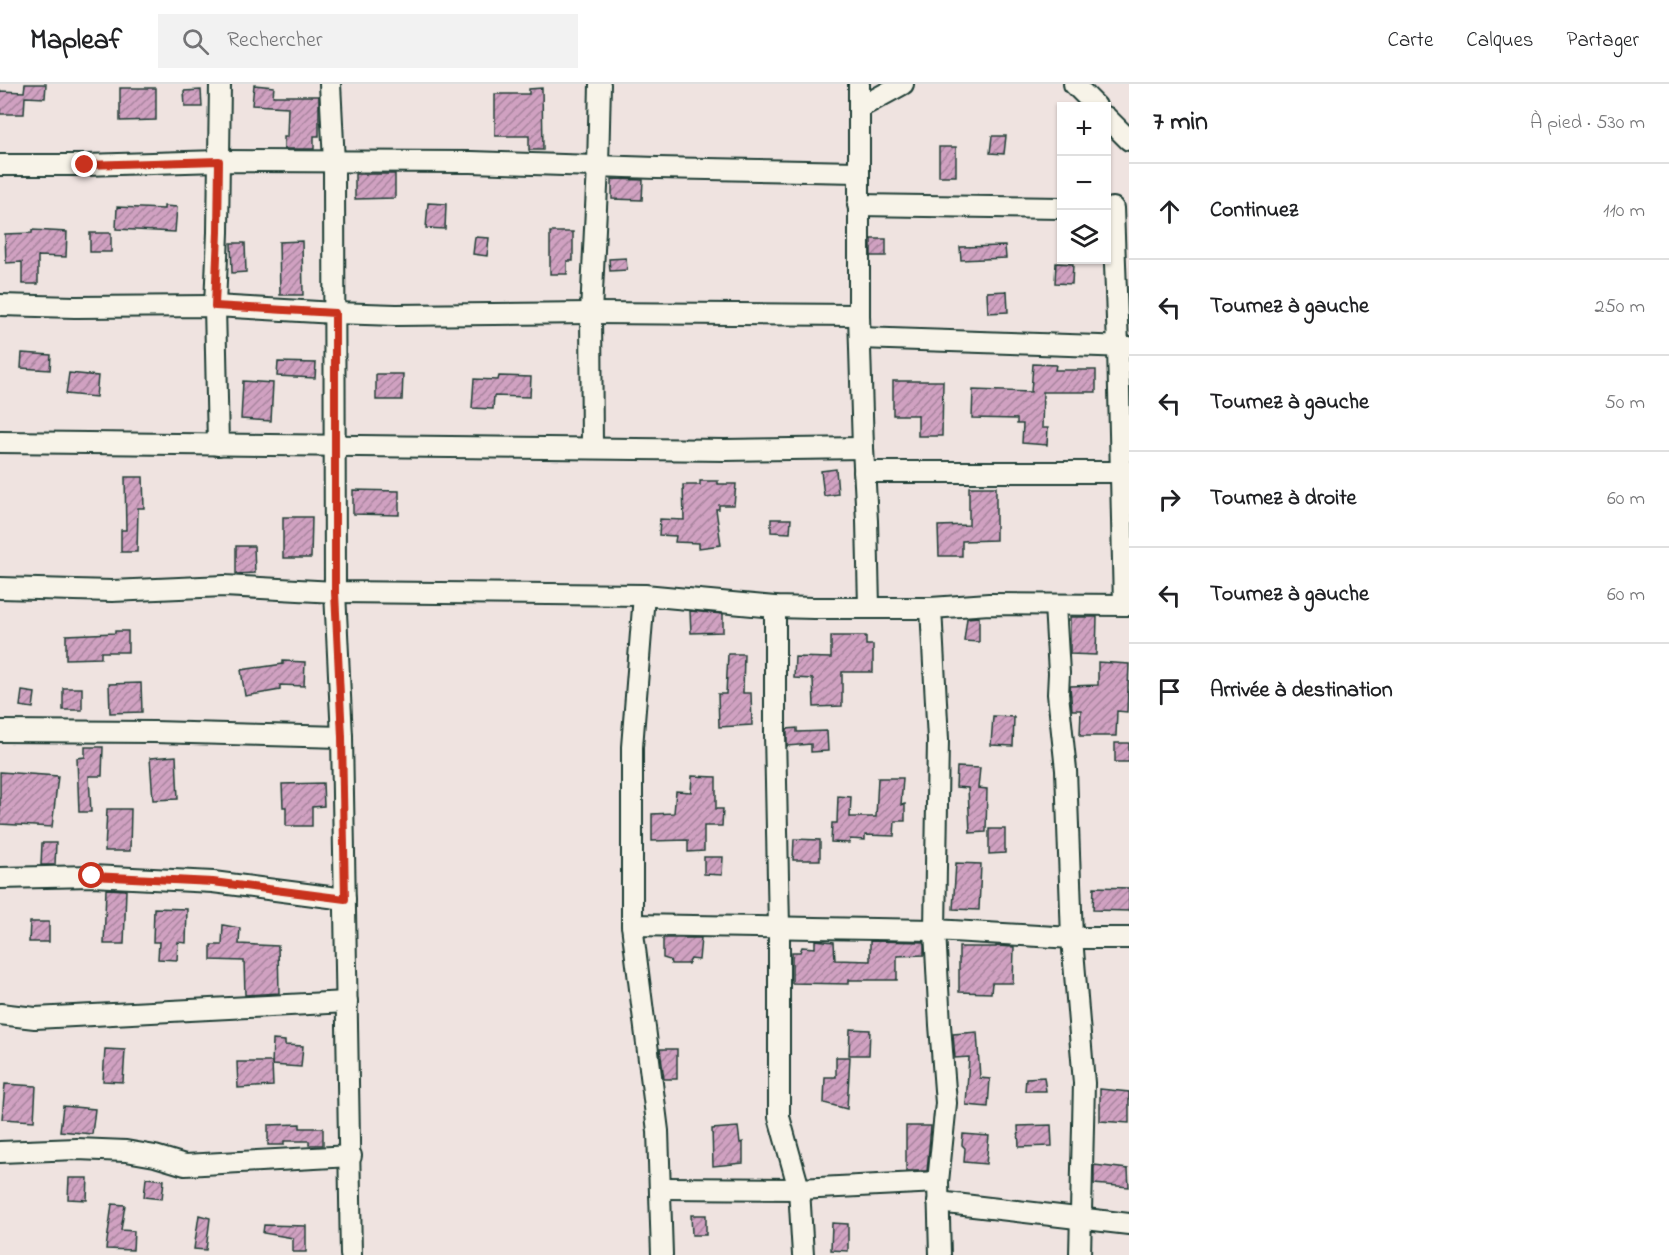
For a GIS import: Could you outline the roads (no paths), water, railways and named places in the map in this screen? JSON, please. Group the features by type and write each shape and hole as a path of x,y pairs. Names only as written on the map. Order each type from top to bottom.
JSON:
{"street":[{"path":"218,445 215,306 220,84"},
{"path":"330,84 334,162 335,592 342,737 351,1255"},
{"path":"592,447 591,313 600,84"},
{"path":"859,84 859,315 869,607"},
{"path":"859,108 903,84"},
{"path":"1111,121 1129,140"},
{"path":"0,165 219,161 471,162 858,172"},
{"path":"858,205 1057,208"},
{"path":"0,588 112,591 224,586 335,592 644,595 775,607 885,609 989,604 1126,605 1124,347 1116,207"},
{"path":"0,305 215,306 396,315 591,313 859,315"},
{"path":"860,338 1124,347"},
{"path":"0,442 725,450 863,448"},
{"path":"864,472 1124,472"},
{"path":"644,595 632,747 632,926 658,1131 662,1255"},
{"path":"1054,605 1059,673 1058,694 1066,770 1072,938 1084,1083 1080,1255"},
{"path":"775,607 779,1118 799,1189 803,1255"},
{"path":"931,608 938,740 935,930 939,1025 946,1103 938,1182 940,1255"},
{"path":"0,731 342,737"},
{"path":"0,878 92,876 213,882 345,899"},
{"path":"632,926 935,930 1072,938 1129,938"},
{"path":"0,1014 35,1018 347,1002"},
{"path":"0,1152 77,1149 126,1151 155,1156 185,1165 351,1156"},
{"path":"661,1188 799,1189 938,1182"},
{"path":"938,1202 1129,1224"}]}
